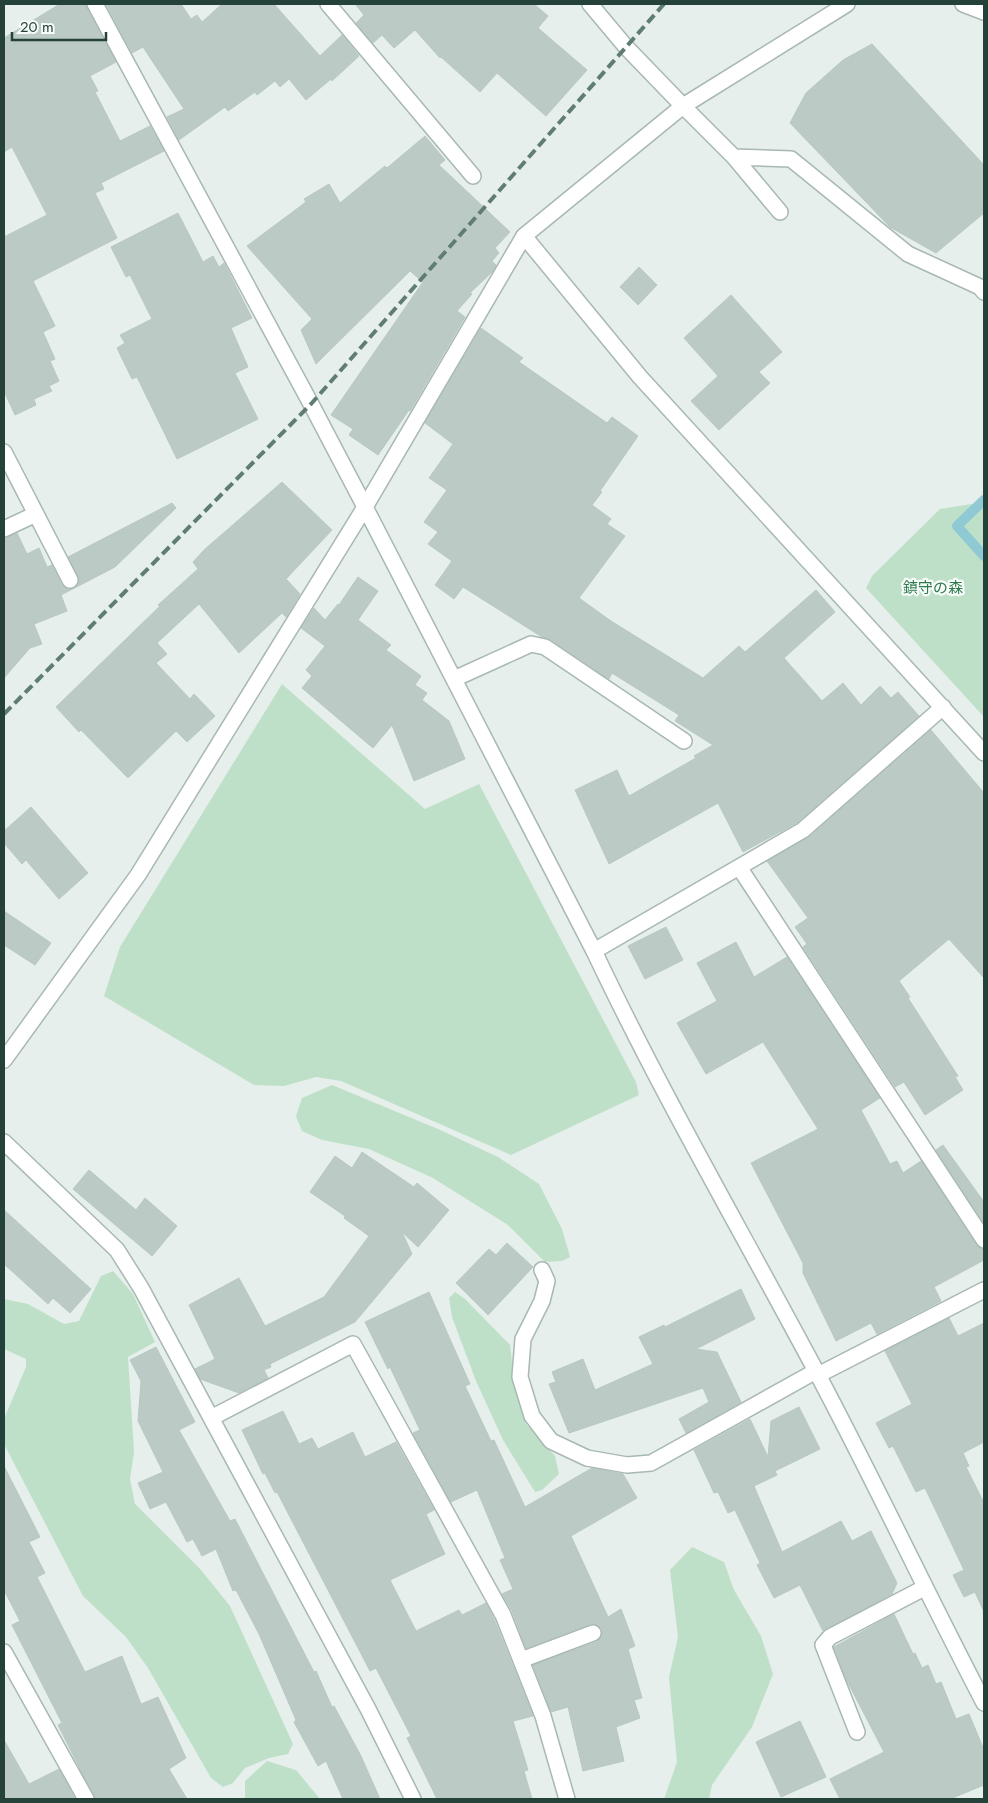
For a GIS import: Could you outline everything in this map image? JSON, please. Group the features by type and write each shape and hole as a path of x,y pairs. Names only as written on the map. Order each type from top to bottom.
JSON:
{"street":[{"path":"95,4 365,507 594,951 629,1025 817,1373 924,1588 984,1703"},
{"path":"328,4 473,176"},
{"path":"590,4 626,47 734,157 780,212"},
{"path":"4,1060 138,875 365,507 524,236 683,106 847,4"},
{"path":"963,4 984,12"},
{"path":"734,157 791,159 908,254 980,287 984,292"},
{"path":"524,236 640,376 984,753"},
{"path":"4,452 70,580"},
{"path":"4,529 36,514"},
{"path":"454,679 531,644 545,647 684,741"},
{"path":"594,951 803,830 944,707"},
{"path":"738,867 984,1240"},
{"path":"4,1142 117,1250 141,1288 368,1709 413,1799"},
{"path":"542,1270 547,1281 542,1301 523,1339 520,1377 532,1416 551,1441 587,1458 627,1465 651,1463 817,1373 984,1290"},
{"path":"211,1418 353,1344 503,1615 542,1716 567,1799"},
{"path":"857,1732 823,1645 830,1637 924,1588"},
{"path":"521,1660 593,1633"},
{"path":"4,1652 86,1799"}],"green space":[{"name":"鎮守の森","path":"984,502 984,717 866,588 872,576 940,509"},
{"path":"282,684 425,809 479,784 636,1082 639,1095 511,1155 341,1081 316,1077 284,1086 254,1085 104,996 120,947"},
{"path":"332,1085 438,1129 498,1157 539,1184 562,1229 570,1257 562,1261 545,1262 508,1225 433,1178 369,1149 322,1140 302,1131 296,1116 302,1098"},
{"path":"113,1271 133,1294 155,1342 128,1357 134,1452 130,1479 135,1504 201,1570 230,1606 293,1744 288,1754 269,1758 245,1768 233,1783 223,1787 211,1778 148,1668 126,1637 83,1596 4,1444 4,1419 26,1367 26,1359 4,1349 4,1299 28,1304 64,1324 79,1321 101,1276"},
{"path":"455,1292 465,1299 510,1345 515,1389 526,1424 555,1456 559,1474 542,1490 535,1492 503,1440 476,1381 452,1317 449,1298"},
{"path":"692,1547 724,1562 734,1590 761,1636 773,1674 752,1727 712,1785 709,1799 664,1799 677,1762 669,1677 678,1637 670,1570"},
{"path":"267,1761 296,1770 320,1799 245,1799 245,1781"}],"building":[{"path":"60,4 86,4 116,62 90,76 98,91 95,92 120,141 150,126 164,151 101,183 104,189 95,193 117,238 33,281 55,326 43,332 55,359 50,361 59,381 49,386 52,391 34,399 36,405 15,415 4,391 4,237 47,215 12,147 4,152 4,38"},
{"path":"106,4 181,4 191,19 197,15 202,22 222,4 274,4 320,56 342,35 359,56 332,81 331,79 306,100 289,79 280,87 275,81 257,95 255,92 228,111 225,107 179,140 167,117 184,109 143,47 132,53"},
{"path":"355,4 534,4 548,16 538,28 587,70 546,116 497,73 480,92 440,58 415,30 394,48 382,35 373,43 356,23 364,15"},
{"path":"872,44 984,165 984,213 936,253 890,227 790,123 806,93 843,60"},
{"path":"425,136 445,160 439,165 510,232 495,248 499,253 492,261 496,265 493,271 470,293 472,294 457,311 465,317 410,411 378,455 349,435 353,429 331,415 423,282 410,271 316,364 301,330 312,319 247,246 306,202 304,199 329,184 340,203 385,166 387,168"},
{"path":"178,213 203,262 213,256 219,267 224,263 252,318 231,328 248,367 235,373 258,419 177,459 137,377 132,379 117,348 125,343 120,335 152,319 130,275 126,277 111,247"},
{"path":"639,267 657,285 638,305 620,287"},
{"path":"731,295 782,352 759,372 770,383 719,430 691,401 718,376 684,338"},
{"path":"481,328 523,358 519,362 607,423 612,417 638,436 592,505 611,519 607,524 625,536 579,598 611,621 703,678 739,646 745,652 816,590 835,612 784,658 822,701 843,683 861,705 880,686 891,698 898,692 919,716 798,822 743,852 718,803 609,864 575,790 617,770 629,796 696,758 694,756 713,745 675,721 679,715 612,673 609,679 550,639 542,637 463,587 454,599 435,585 452,561 428,544 438,532 424,522 447,490 429,478 453,444 425,423"},
{"path":"282,482 332,530 286,579 300,594 286,617 282,613 239,653 199,604 157,643 167,654 156,663 190,699 194,694 215,716 187,742 176,731 128,778 81,730 79,732 56,707 160,606 158,605 198,569 193,562 204,550"},
{"path":"172,503 176,508 115,567 61,595 67,611 34,624 42,644 30,648 4,678 4,538 17,533 27,554 39,548 47,567 52,565 62,585 70,589 78,585 79,580 68,557"},
{"path":"358,577 378,591 358,620 391,645 386,650 421,676 415,685 427,693 422,700 449,721 465,759 414,781 392,725 373,748 302,688 312,676 306,670 325,646 301,628 314,608 325,620 339,605"},
{"path":"931,730 984,793 984,978 949,939 899,981 958,1076 955,1077 963,1090 925,1115 904,1082 895,1087 803,947 807,944 795,927 808,918 767,861 809,837"},
{"path":"31,807 88,873 59,899 26,860 22,864 4,843 4,831"},
{"path":"4,911 51,943 35,965 4,945"},
{"path":"666,927 683,960 645,979 628,946"},
{"path":"736,942 754,977 787,957 880,1098 861,1110 890,1164 897,1161 903,1173 921,1161 976,1245 984,1249 984,1260 934,1287 941,1301 877,1334 871,1323 836,1341 803,1273 803,1263 751,1163 818,1129 763,1042 706,1074 677,1023 717,1001 697,963"},
{"path":"943,1145 984,1202 984,1223 936,1150"},
{"path":"362,1152 414,1187 417,1183 449,1210 418,1247 402,1232 412,1254 355,1322 270,1364 271,1367 264,1370 268,1378 239,1393 200,1379 195,1369 215,1359 189,1305 239,1278 265,1326 324,1297 369,1236 344,1218 345,1216 310,1192 335,1156 352,1168"},
{"path":"89,1170 136,1210 145,1198 177,1226 152,1256 73,1189"},
{"path":"4,1210 91,1289 70,1313 53,1298 48,1304 4,1264"},
{"path":"507,1243 533,1267 488,1315 456,1283 489,1249 496,1255"},
{"path":"741,1289 755,1319 696,1349 717,1352 741,1402 686,1433 679,1419 709,1402 703,1388 569,1433 549,1384 556,1382 552,1372 583,1359 595,1390 653,1364 639,1337 664,1325 665,1327"},
{"path":"429,1292 470,1384 465,1386 491,1441 494,1440 525,1507 592,1468 623,1474 637,1498 571,1536 608,1617 621,1609 635,1646 628,1649 642,1698 634,1700 640,1718 616,1727 624,1761 583,1771 568,1707 551,1712 533,1665 597,1642 602,1635 602,1629 595,1624 590,1624 526,1648 512,1611 502,1594 513,1589 500,1560 505,1558 477,1490 451,1502 413,1433 420,1430 390,1367 388,1369 365,1322"},
{"path":"949,1318 958,1336 984,1323 984,1442 963,1453 969,1466 966,1467 984,1503 984,1612 975,1592 964,1597 953,1575 964,1570 925,1488 916,1492 893,1446 889,1448 876,1423 912,1404 885,1351"},
{"path":"156,1347 195,1422 179,1430 230,1521 235,1519 314,1672 316,1671 332,1707 334,1706 361,1756 380,1799 343,1799 326,1761 318,1766 294,1722 296,1720 259,1634 236,1590 233,1591 216,1549 202,1556 193,1539 187,1542 166,1502 150,1509 138,1483 163,1472 138,1421 141,1381 130,1360"},
{"path":"799,1407 820,1449 775,1471 777,1475 754,1486 782,1552 841,1521 852,1541 871,1531 897,1583 892,1594 823,1631 800,1585 774,1598 757,1565 760,1563 735,1510 728,1513 718,1492 714,1493 694,1450 750,1419 768,1457 771,1421"},
{"path":"283,1411 299,1444 312,1438 318,1449 353,1432 365,1457 396,1442 434,1510 426,1514 445,1554 390,1580 416,1631 459,1610 462,1615 486,1603 533,1716 513,1721 528,1770 524,1771 532,1799 437,1799 407,1738 411,1736 376,1668 370,1671 277,1492 275,1493 265,1473 263,1474 242,1430"},
{"path":"4,1466 40,1537 29,1542 45,1573 37,1577 85,1672 122,1656 141,1704 158,1697 186,1758 169,1769 187,1799 95,1799 58,1725 62,1723 12,1625 20,1621 4,1590"},
{"path":"894,1614 913,1654 915,1653 922,1668 928,1665 936,1684 941,1682 956,1719 969,1714 984,1750 984,1785 950,1799 840,1799 830,1779 884,1752 846,1679 834,1647"},
{"path":"800,1721 826,1777 781,1797 756,1742"},
{"path":"4,1740 29,1784 59,1769 75,1799 4,1799"}],"waterway":[{"path":"984,500 957,526 984,556"}],"railway":[{"path":"4,714 311,404 664,4"}]}
